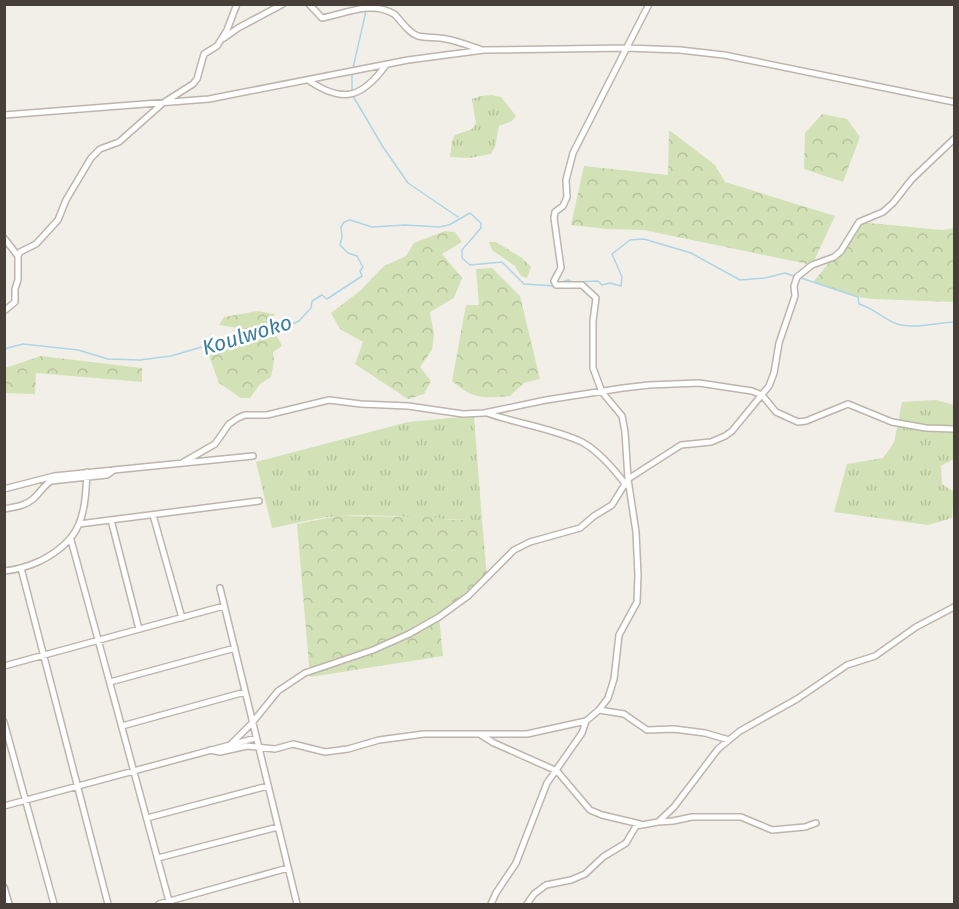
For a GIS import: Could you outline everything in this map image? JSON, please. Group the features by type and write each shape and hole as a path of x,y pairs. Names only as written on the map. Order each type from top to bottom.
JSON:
{"street":[{"path":"4,311 15,302 20,252 36,244 58,220 66,200 91,158 100,149 119,142 163,103 193,84 197,79 204,54 217,46 237,4"},
{"path":"220,41 238,28 282,4"},
{"path":"309,4 322,18 338,15 356,7 387,10 395,15 411,33 448,39 484,50"},
{"path":"210,750 220,752 247,746 275,749 294,744 325,752 348,749 380,740 424,734 527,734 586,721 608,698 614,679 620,635 637,602 636,532 627,482 625,432 622,416 602,392 593,368 593,321 596,298 582,285 556,285 554,281 561,268 554,218 555,212 563,206 567,197 566,180 573,153 649,4"},
{"path":"4,114 209,99 386,65 484,50 626,48 681,50 724,55 954,102"},
{"path":"308,80 331,93 352,94 362,91 374,82 386,65"},
{"path":"220,752 252,722 278,691 305,673 373,650 439,617 468,596 514,550 531,542 580,528 594,516 612,506 627,482 681,445 711,442 732,431 762,395 774,373 779,343 795,296 794,286 797,277 812,265 834,257 841,251 859,222 883,212 912,179 954,139"},
{"path":"4,238 18,256"},
{"path":"182,463 215,444 229,424 245,415 267,415 329,400 408,406 463,414 484,413 546,400 649,385 699,383 752,391 762,395 776,412 798,422 848,404 892,422 926,428 954,429"},
{"path":"484,413 510,422 535,426 583,443 611,465 627,482"},
{"path":"4,509 20,506 32,500 46,484 51,482 116,470 252,456"},
{"path":"4,489 54,476 87,475"},
{"path":"4,571 21,568 53,554 71,540 79,524 86,498 87,475"},
{"path":"79,524 259,501"},
{"path":"153,515 182,618"},
{"path":"111,520 139,629"},
{"path":"71,540 169,902"},
{"path":"21,568 108,904"},
{"path":"220,588 297,904"},
{"path":"4,666 224,606"},
{"path":"658,822 674,807 718,749 729,740 847,665 875,656 916,627 954,607"},
{"path":"110,682 235,648"},
{"path":"122,726 245,692"},
{"path":"599,710 624,714 647,730 674,729 705,733 729,740"},
{"path":"491,904 516,864 544,790 555,770 582,733 586,721"},
{"path":"4,722 54,904"},
{"path":"481,735 555,770 590,810 602,815 640,824 692,817 741,817 771,830 805,827 816,823"},
{"path":"4,806 256,738"},
{"path":"147,818 268,786"},
{"path":"527,904 534,894 546,885 572,880 585,874 603,857 626,843 634,829 640,824"},
{"path":"158,858 278,827"},
{"path":"159,904 288,868"},
{"path":"4,887 9,904"}],"green space":[{"path":"492,95 501,97 516,116 512,121 499,126 495,147 491,154 469,158 450,157 455,135 472,129 476,124 472,99"},
{"path":"822,114 847,119 860,137 843,182 804,169 805,133"},
{"path":"669,130 715,165 725,182 835,216 812,265 644,230 571,225 584,166 668,175"},
{"path":"859,222 942,230 954,228 954,305 953,302 858,297 813,282"},
{"path":"445,231 455,232 462,242 442,254 462,278 454,298 430,312 434,334 432,350 420,367 431,381 424,394 408,399 355,364 363,342 340,329 331,313 360,291 384,266 406,256 414,243"},
{"path":"489,242 496,242 522,258 531,267 527,278 521,276 515,266 492,250"},
{"path":"492,268 520,296 540,379 524,383 510,396 473,395 452,381 466,305 479,305 476,269"},
{"path":"258,311 274,314 274,326 249,330 219,325 224,317"},
{"path":"277,336 282,346 273,352 271,377 260,384 250,398 241,398 219,383 209,356 217,347"},
{"path":"41,356 142,368 142,382 36,373 35,394 5,393 5,368"},
{"path":"936,400 954,405 954,459 941,466 942,484 954,492 952,518 928,525 834,512 847,464 883,458 894,443 902,402"},
{"path":"474,416 482,520 340,516 272,528 256,462 408,422"},
{"path":"338,516 482,520 487,578 439,617 443,656 310,677 297,524"}],"waterway":[{"path":"353,68 366,11"},
{"path":"352,73 352,92"},
{"path":"353,96 383,147 408,183 458,217"},
{"name":"Koulwoko","path":"4,349 23,344 78,350 108,359 140,360 171,356 286,327 299,321 311,308 312,301 322,295 327,299 362,276 360,271 363,267 357,256 348,253 340,245 341,227 344,222 350,220 372,227 405,225 439,227 449,225 470,213 481,223 481,228 462,250 462,258 470,265 502,262 524,284 555,286"},
{"name":"Koulwoko","path":"559,283 568,280 573,282 598,281 602,285 610,283 621,286 622,277 612,254 630,240 644,239 691,253 740,280 765,278 785,273 794,276"},
{"name":"Koulwoko","path":"798,277 858,297 859,304 897,324 918,326 954,322"}]}
